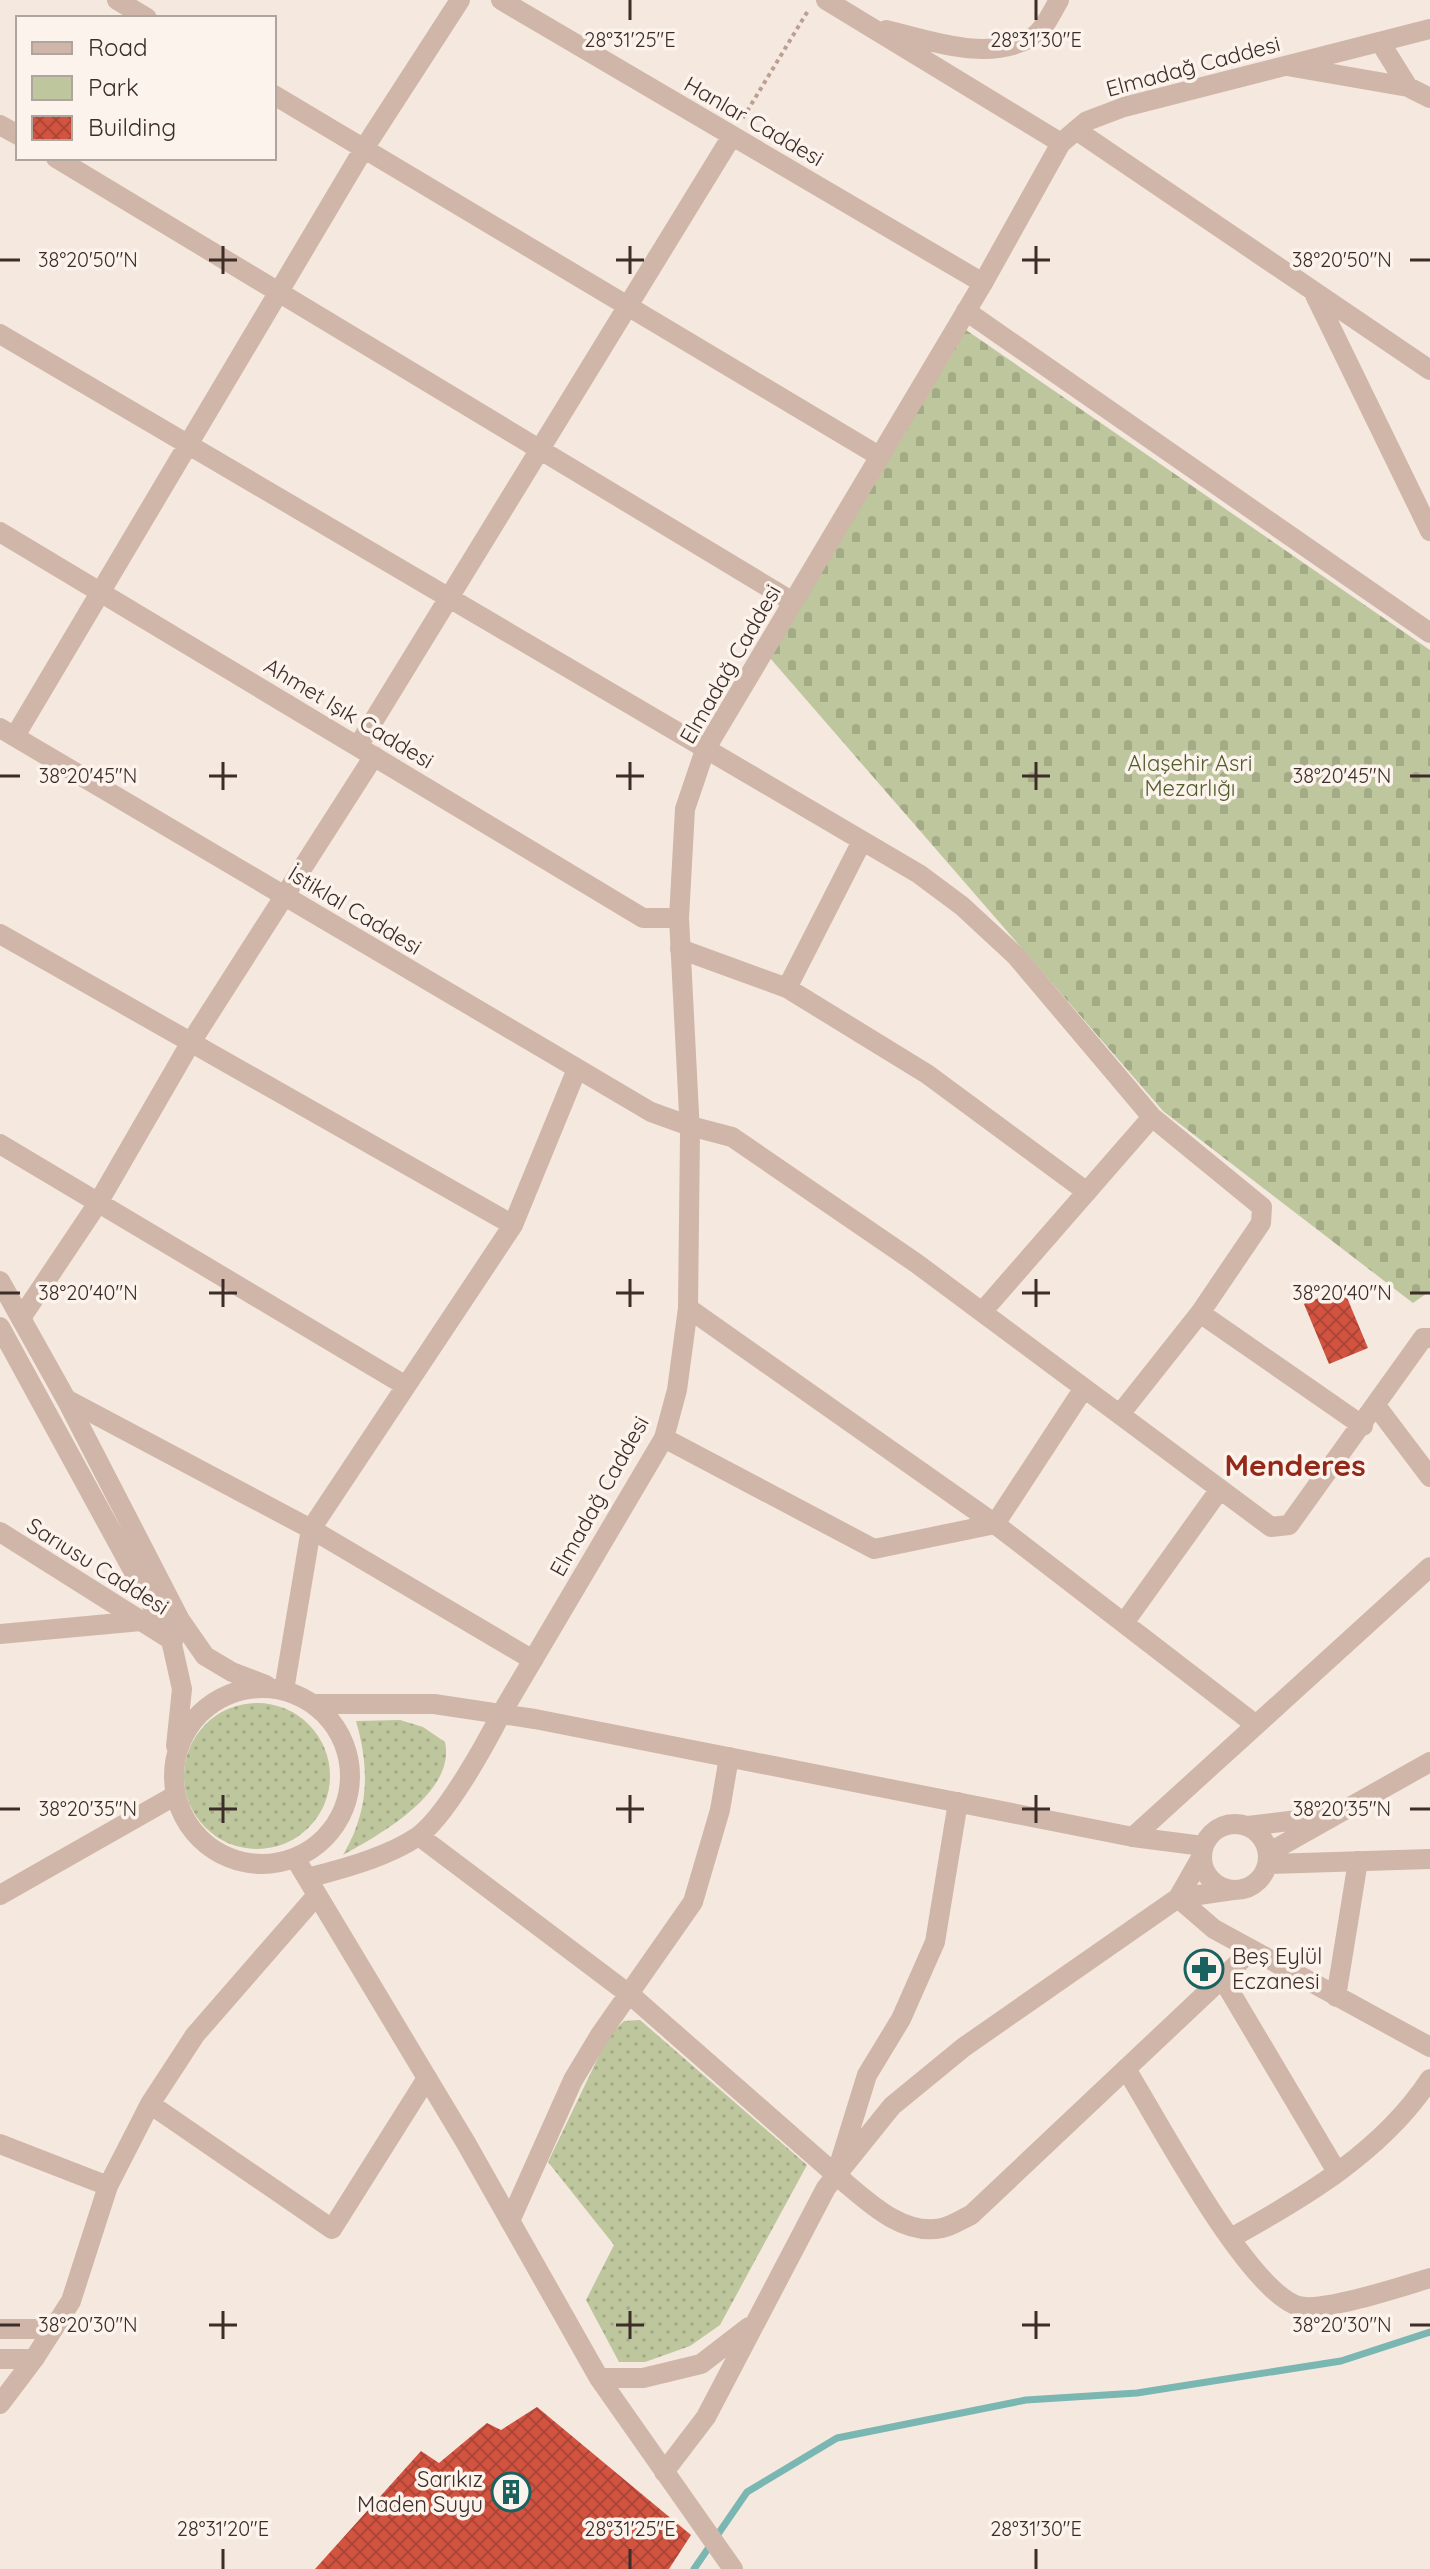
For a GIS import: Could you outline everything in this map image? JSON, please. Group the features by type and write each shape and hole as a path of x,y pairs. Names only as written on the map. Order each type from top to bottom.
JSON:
{"street":[{"path":"117,0 144,16"},
{"path":"7,732 101,592 363,150 460,0"},
{"name":"Hanlar Caddesi","path":"501,0 983,283"},
{"path":"826,0 1068,136 1313,291 1430,370"},
{"path":"866,25 957,47 999,49 1036,35 1059,0"},
{"name":"Elmadağ Caddesi","path":"419,1836 447,1802 664,1438 677,1390 688,1308 690,1126 679,918 685,809 705,750 1068,136 1087,121 1124,107 1430,29"},
{"path":"1380,42 1408,87"},
{"path":"1287,66 1408,87 1430,98"},
{"path":"276,96 879,456"},
{"path":"21,1318 98,1203 366,751 450,600 732,136"},
{"path":"59,160 793,602"},
{"path":"1313,291 1430,531"},
{"path":"966,311 1430,633"},
{"path":"0,334 919,874 962,906 1016,956 1152,1117 1262,1207 1261,1223 1200,1313 1120,1414"},
{"name":"Ahmet Işık Caddesi","path":"0,532 643,918 679,918"},
{"name":"İstiklal Caddesi","path":"7,732 651,1112 732,1137 982,1312 1271,1527 1289,1525 1377,1407 1423,1338 1430,1338"},
{"path":"787,988 862,841"},
{"path":"0,934 513,1225"},
{"path":"680,949 787,988 927,1074 1087,1192"},
{"path":"280,1690 311,1529 513,1225 577,1069"},
{"path":"982,1312 1152,1117"},
{"path":"0,1144 406,1386"},
{"path":"0,1281 66,1399 180,1620 205,1656"},
{"path":"688,1308 995,1524 1256,1725"},
{"path":"1200,1313 1363,1426"},
{"path":"0,1327 8,1352 171,1640 182,1689 174,1770 176,1795 187,1823 208,1845 235,1859 265,1864 295,1858 318,1844 336,1824 347,1800 351,1773 346,1747 333,1723 314,1704"},
{"path":"664,1438 874,1549 995,1524 1084,1388"},
{"path":"66,1399 311,1529 533,1660"},
{"path":"1377,1407 1430,1477"},
{"path":"1124,1623 1220,1489"},
{"name":"Sarıusu Caddesi","path":"0,1532 171,1640 232,1672 280,1690"},
{"path":"1133,1837 1430,1567"},
{"path":"0,1634 141,1621"},
{"path":"174,1770 181,1741 208,1707 220,1698 248,1689 280,1690 314,1704 434,1704 501,1714 1202,1851"},
{"path":"510,2221 573,2080 693,1902 709,1855 729,1757"},
{"path":"664,2472 706,2417 752,2324 836,2175 892,2106 964,2047 1178,1898 1234,1890 1255,1883 1268,1858 1330,1816 1430,1762"},
{"path":"0,1895 176,1795"},
{"path":"836,2175 867,2075 901,2019 935,1942 958,1802"},
{"path":"1178,1898 1208,1837 1225,1825 1248,1826 1330,1816"},
{"path":"1248,1826 1265,1842 1268,1858"},
{"path":"0,2404 34,2359 71,2301 108,2186 150,2104 195,2035 312,1887 419,1836 630,1995 881,2213 912,2226 940,2229 971,2215 1252,1950"},
{"path":"1202,1851 1207,1876 1224,1888 1234,1890"},
{"path":"295,1858 427,2078 599,2378 728,2563"},
{"path":"1268,1858 1358,1861 1430,1859"},
{"path":"1336,1997 1358,1861"},
{"path":"1178,1898 1214,1929 1430,2047"},
{"path":"1222,1978 1337,2172"},
{"path":"1126,2069 1231,2238 1273,2291 1300,2307 1361,2299 1430,2278"},
{"path":"150,2104 332,2229 427,2078"},
{"path":"1231,2238 1305,2197 1337,2172 1415,2103 1430,2079"},
{"path":"0,2144 108,2186"},
{"path":"599,2378 643,2378 701,2364 752,2324"},
{"path":"0,2329 53,2329"},
{"path":"0,2359 34,2359"}],"path":[{"path":"732,136 814,0"}],"green space":[{"name":"Alaşehir Asri Mezarlığı","path":"966,330 1430,650 1430,1291 1413,1303 1163,1111 770,658"},
{"path":"257,1703 285,1709 308,1725 324,1748 330,1776 324,1804 308,1827 285,1843 257,1849 229,1843 206,1827 190,1804 184,1776 190,1748 206,1725 229,1709"},
{"path":"400,1720 423,1727 445,1742 445,1761 439,1778 412,1810 343,1855 358,1822 364,1790 364,1756 356,1721"},
{"path":"640,2020 807,2165 720,2325 690,2346 645,2362 619,2362 586,2300 614,2245 548,2162 608,2037 624,2021"}],"building":[{"path":"1343,1288 1368,1348 1329,1364 1304,1304"},
{"name":"Sarıkız Maden Suyu","path":"537,2407 691,2535 669,2569 315,2569 421,2451 439,2463 487,2423 501,2430"}],"waterway":[{"path":"694,2569 747,2492 837,2438 1026,2400 1137,2393 1341,2361 1430,2332"}],"place":[{"name":"Beş Eylül Eczanesi","path":"1204,1969"},
{"name":"Sarıkız Maden Suyu","path":"511,2492"}],"district":[{"name":"Menderes","path":"1295,1466"}]}
